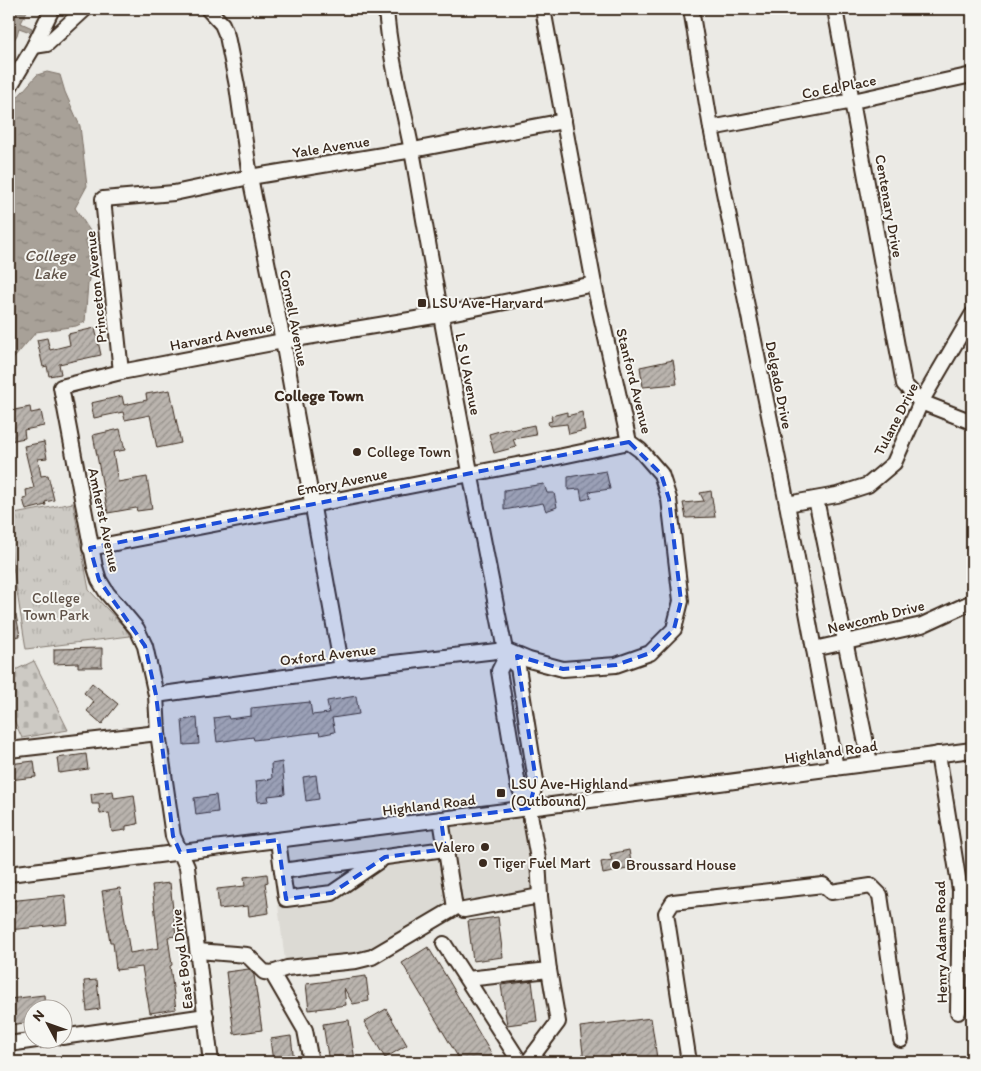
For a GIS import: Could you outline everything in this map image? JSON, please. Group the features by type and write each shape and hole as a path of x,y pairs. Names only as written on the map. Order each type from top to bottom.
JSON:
{"street":[{"path":"9,88 34,46 52,9"},
{"path":"34,46 47,44 85,9"},
{"name":"Cornell Avenue","path":"208,9 222,24 227,36 237,86 250,177 283,340 342,669"},
{"name":"L S U Avenue","path":"386,9 390,47 413,150 440,315 505,653 500,671 518,785 529,808"},
{"name":"Stanford Avenue","path":"505,653 563,669 616,665 650,653 674,629 681,601 669,499 661,474 640,450 629,442 594,284 544,9"},
{"name":"Delgado Drive","path":"691,9 711,128 786,504 836,768"},
{"name":"Centenary Drive","path":"835,9 904,384 921,402"},
{"name":"Co Ed Place","path":"711,128 853,101 972,75"},
{"name":"Yale Avenue","path":"102,199 174,193 250,177 413,150 564,121"},
{"name":"Princeton Avenue","path":"102,199 121,372"},
{"name":"Harvard Avenue","path":"61,387 121,372 283,340 440,315 594,284"},
{"name":"Tulane Drive","path":"786,504 837,495 868,484 894,464 921,402 972,315"},
{"name":"Amherst Avenue","path":"61,387 90,548 99,580 117,606 137,629 145,646 156,695 158,733 173,836 180,852"},
{"path":"921,402 972,422"},
{"name":"Emory Avenue","path":"90,548 629,442"},
{"path":"816,499 870,763"},
{"name":"Newcomb Drive","path":"814,649 922,625 972,602"},
{"name":"L S U Avenue","path":"505,653 518,667 536,781 529,808"},
{"name":"Oxford Avenue","path":"156,695 342,669 505,653"},
{"path":"9,750 158,733"},
{"name":"Highland Road","path":"9,874 441,820 972,750"},
{"name":"Henry Adams Road","path":"938,754 960,890 958,1012"},
{"path":"528,1062 558,1022 549,970 540,896 538,859 529,808"},
{"path":"198,951 246,955 264,972 272,973 287,968 356,961 372,957 455,908 441,820"},
{"path":"278,840 286,899 332,893 385,857"},
{"path":"282,871 445,849"},
{"name":"East Boyd Drive","path":"180,852 187,867 211,1062"},
{"path":"689,1062 666,913 673,902 813,886 823,885 831,892 870,886 880,895 901,1040"},
{"path":"464,910 540,896"},
{"path":"444,944 520,1062"},
{"path":"467,979 549,970"},
{"path":"272,973 305,1030 311,1062"},
{"path":"72,1036 206,1016"},
{"path":"9,1044 22,1042"}],"highlighted area":[{"path":"629,442 661,474 669,499 681,601 674,629 650,653 616,665 563,669 517,656 536,781 529,808 441,819 445,849 385,857 332,893 286,899 278,840 180,852 173,836 156,695 145,646 99,580 90,548"}],"shaded area":[{"path":"531,816 537,889 455,908 372,957 285,961 271,849"}],"green space":[{"name":"College Town Park","path":"73,503 89,590 125,628 130,636 26,649 9,541 9,515"},
{"path":"34,661 68,730 22,738 9,709 9,673"}],"water":[{"path":"10,9 28,9 21,23 32,28 30,32 19,28 9,48 9,14"},
{"name":"College Lake","path":"47,72 60,75 65,92 80,126 87,186 75,208 90,231 86,243 93,260 88,284 85,322 76,326 36,332 9,364 9,107 37,75"}],"building":[{"path":"95,328 101,355 59,364 61,374 49,376 47,366 43,367 37,340 47,338 50,350 70,345 68,334"},
{"path":"673,360 677,384 643,387 640,367"},
{"path":"170,390 181,443 157,448 150,415 125,420 123,412 94,418 91,403 122,396 124,405 147,400 146,394"},
{"path":"30,407 31,413 41,411 44,426 24,430 25,438 9,441 9,430 11,430 9,411"},
{"path":"567,412 567,416 582,412 585,430 569,434 567,424 549,426 548,422 552,421 551,416"},
{"path":"534,425 536,435 513,439 516,447 494,453 489,434 510,428 511,430"},
{"path":"120,429 125,450 113,452 118,482 147,477 152,509 137,511 136,508 108,513 93,435"},
{"path":"44,442 47,458 38,459 41,476 48,475 54,500 45,502 46,505 26,510 23,499 27,498 26,490 34,488 24,446"},
{"path":"606,471 610,489 589,492 591,498 582,500 580,489 568,490 568,477"},
{"path":"544,484 547,493 554,493 557,507 546,511 543,503 504,510 504,490"},
{"path":"711,491 715,517 686,518 683,503 704,501 700,493"},
{"path":"16,615 20,636 9,638 9,617"},
{"path":"102,648 102,667 78,667 78,663 54,664 54,649"},
{"path":"92,683 118,704 102,724 87,711 94,702 84,693"},
{"path":"356,696 359,714 332,718 335,732 320,735 319,732 254,740 253,737 217,742 214,718 228,716 229,719 251,716 251,708 310,702 312,715 329,713 327,701"},
{"path":"197,718 199,744 184,745 182,720"},
{"path":"86,754 88,769 59,773 57,758"},
{"path":"34,761 36,777 9,780 9,764"},
{"path":"282,762 285,794 268,796 269,801 258,802 256,781 272,779 271,764"},
{"path":"316,775 319,799 306,801 303,777"},
{"path":"113,791 114,798 134,795 138,824 126,826 126,830 112,832 109,813 100,814 99,804 92,804 91,794"},
{"path":"216,795 218,812 196,815 194,798"},
{"name":"Broussard House","path":"629,850 632,868 603,874 601,862 612,860 610,854"},
{"path":"267,874 268,882 265,883 269,913 249,916 248,906 219,909 217,889 245,886 244,877"},
{"path":"170,883 176,936 168,937 176,1009 150,1013 142,967 116,970 113,942 110,942 102,891 120,888 130,953 159,948 152,885"},
{"path":"65,895 68,924 9,930 9,901"},
{"path":"498,917 503,957 473,961 468,921"},
{"path":"428,947 496,1062 461,1062 402,963"},
{"path":"249,969 254,975 262,1030 234,1034 226,972"},
{"path":"366,976 369,1001 353,1004 344,988 346,1005 309,1010 306,984"},
{"path":"97,980 100,1009 87,1011 84,981"},
{"path":"532,981 537,1021 507,1025 501,985"},
{"path":"44,995 44,998 22,998 22,1023 9,1025 9,999"},
{"path":"386,1009 407,1045 385,1058 364,1022"},
{"path":"651,1018 657,1058 627,1062 584,1062 580,1027"},
{"path":"349,1020 355,1061 329,1062 323,1024"},
{"path":"291,1036 294,1062 273,1062 270,1039"}],"place":[{"name":"LSU Ave-Harvard","path":"422,303"},
{"name":"College Town","path":"357,452"},
{"name":"LSU Ave-Highland (Outbound)","path":"501,793"},
{"name":"Valero","path":"485,847"},
{"name":"Tiger Fuel Mart","path":"483,863"},
{"name":"Broussard House","path":"616,865"}],"district":[{"name":"College Town","path":"319,395"}]}
